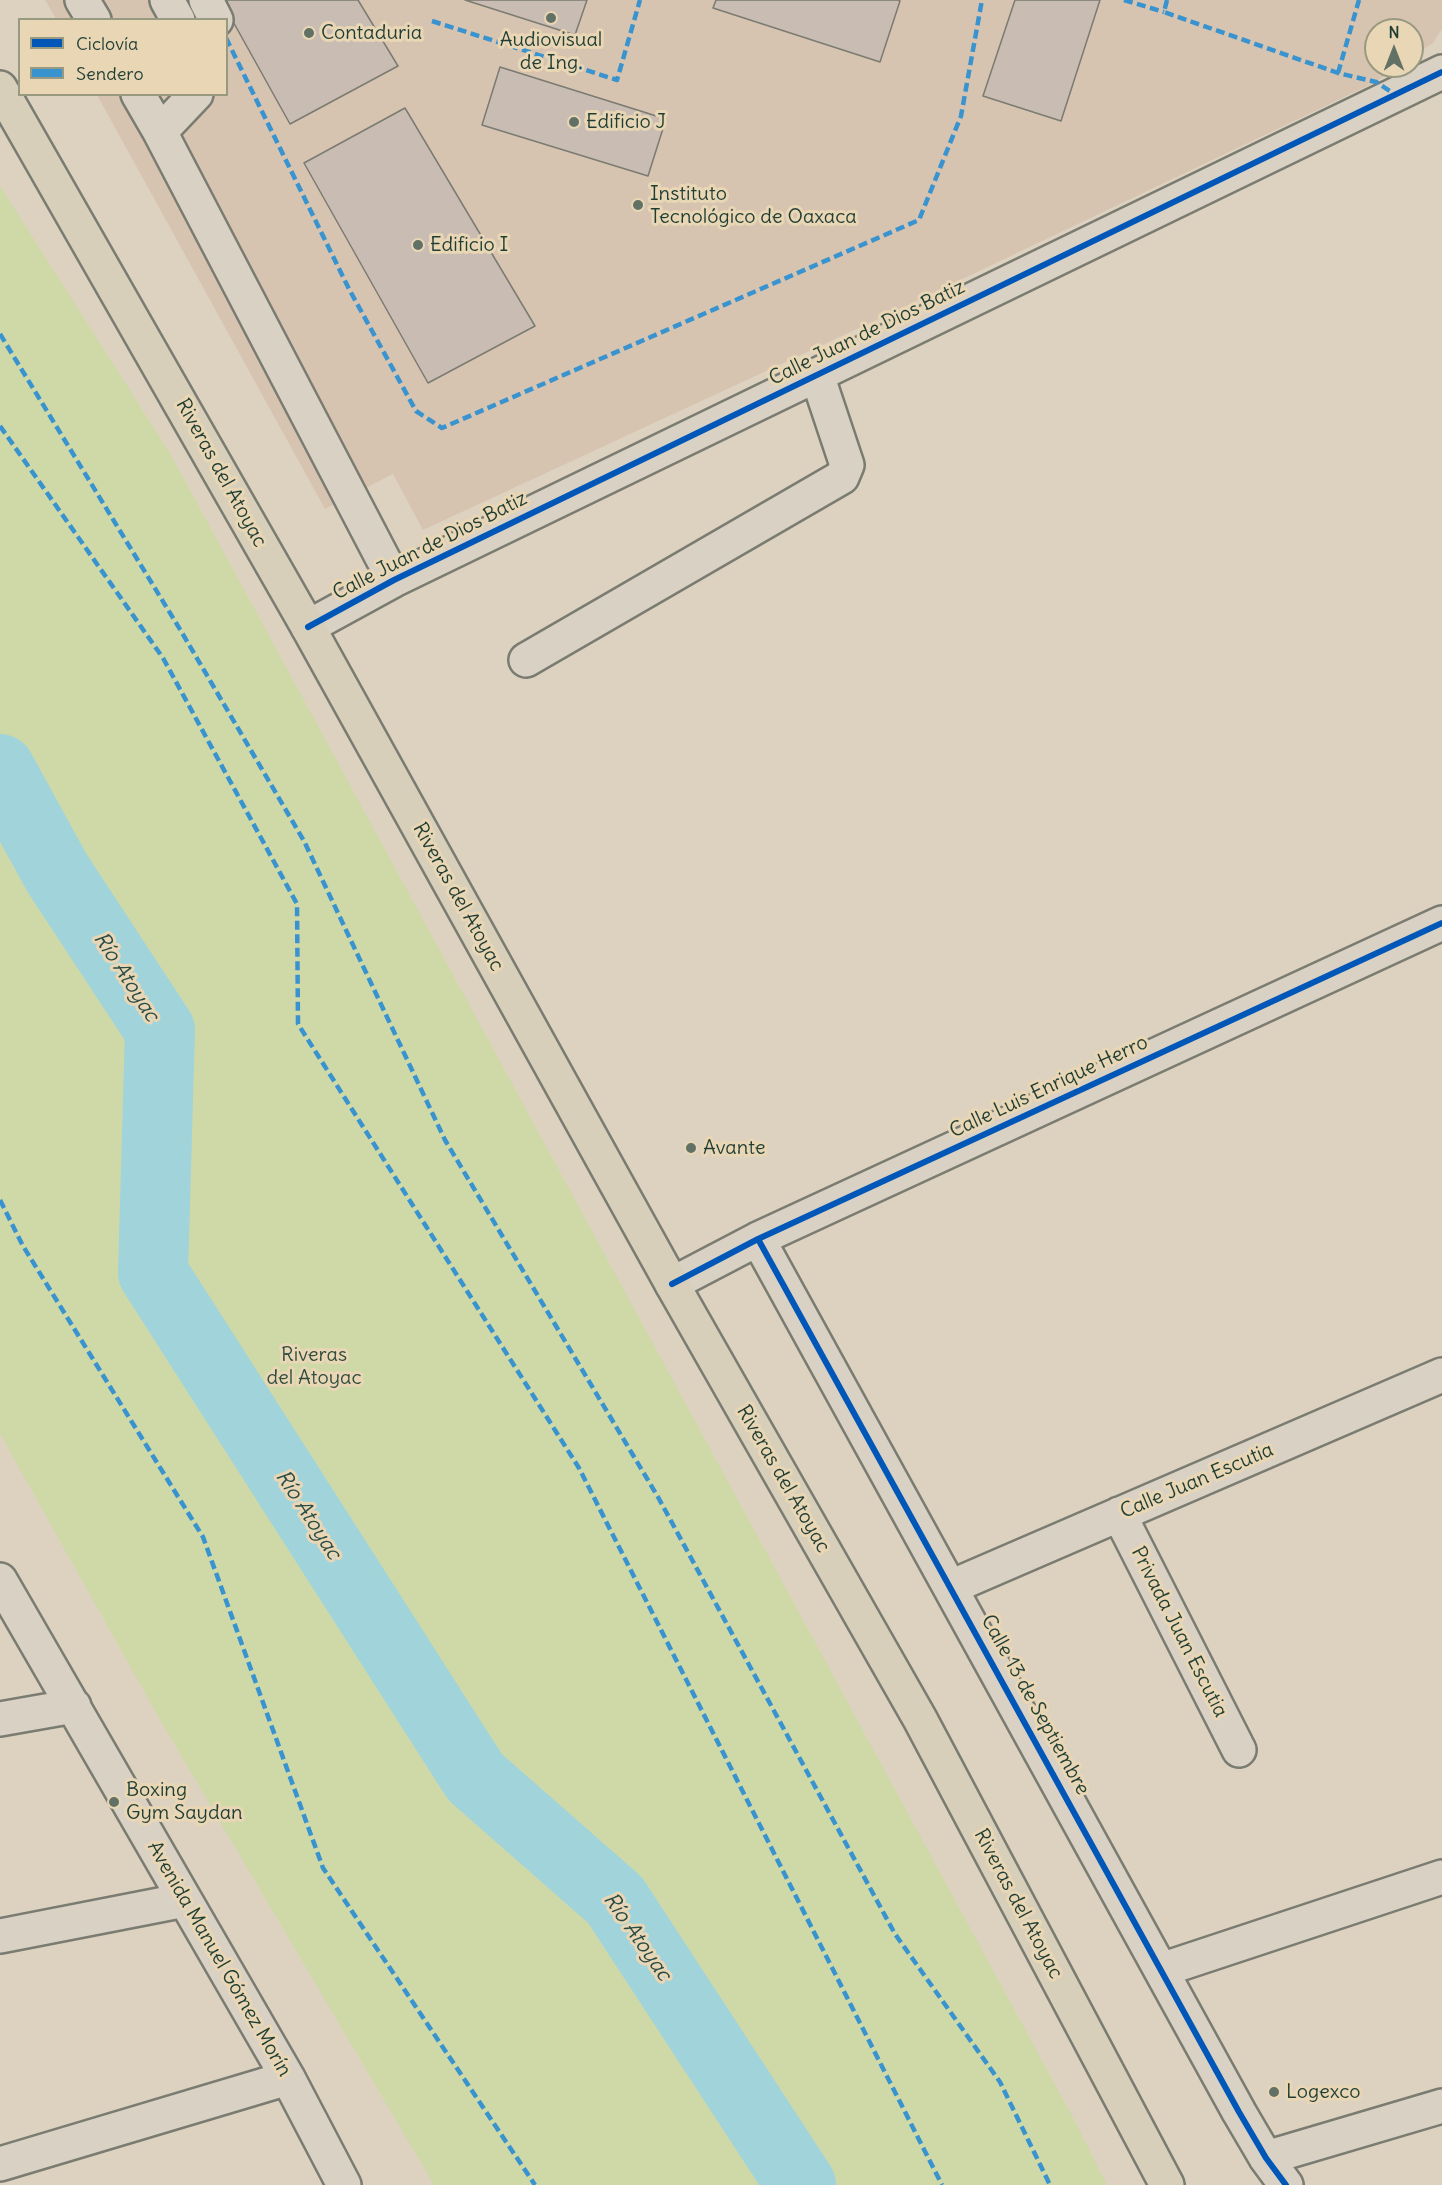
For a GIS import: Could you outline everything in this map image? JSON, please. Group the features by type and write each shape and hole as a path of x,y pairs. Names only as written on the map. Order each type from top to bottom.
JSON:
{"main road":[{"name":"Riveras del Atoyac","path":"0,88 308,627 672,1284 920,1719 1167,2185"}],"street":[{"path":"82,0 92,18"},
{"path":"167,0 177,18"},
{"path":"206,0 215,18"},
{"name":"Calle Juan de Dios Batiz","path":"308,627 394,580 1442,72"},
{"path":"139,96 394,580"},
{"path":"160,132 194,96"},
{"path":"526,660 842,477 847,465 817,375"},
{"name":"Calle Luis Enrique Herro","path":"672,1284 758,1239 1442,923"},
{"name":"Calle 13 de Septiembre","path":"758,1239 1161,1970 1266,2158 1286,2185"},
{"name":"Calle Juan Escutia","path":"951,1587 1442,1375"},
{"name":"Privada Juan Escutia","path":"1119,1514 1239,1750"},
{"name":"Avenida Manuel Gómez Morín","path":"0,1580 288,2078 344,2185"},
{"path":"0,1719 74,1706"},
{"path":"1161,1970 1442,1877"},
{"path":"0,1936 185,1900"},
{"path":"0,2164 288,2078"},
{"path":"1266,2158 1442,2106"}],"shaded area":[{"name":"Instituto Tecnológico de Oaxaca","path":"45,0 1442,0 1442,29 1433,43 1424,49 1424,18 1364,18 1364,78 1382,78 1376,82 887,315 423,530 393,474 325,509 98,96 228,96 228,18 55,18"}],"green space":[{"name":"Riveras del Atoyac","path":"0,186 170,453 1076,2123 1107,2185 434,2185 160,1720 0,1434"}],"building":[{"name":"Contaduria","path":"221,0 358,0 398,66 290,124"},
{"name":"Audiovisual de Ing.","path":"465,0 587,0 575,35"},
{"path":"716,0 900,1 880,62 713,8"},
{"path":"1015,0 1100,0 1061,121 983,96"},
{"name":"Edificio J","path":"500,67 666,119 648,176 482,125"},
{"name":"Edificio I","path":"405,108 535,326 428,383 304,163"}],"waterway":[{"name":"Río Atoyac","path":"0,769 57,873 160,1030 153,1273 475,1777 615,1900 801,2185"}],"marked path":[{"path":"432,21 617,80 640,0"},
{"path":"228,42 349,289 416,411 442,428 919,220 961,116 982,0"},
{"path":"1124,0 1164,12"},
{"path":"1167,0 1164,12 1338,73 1376,82 1396,95"},
{"path":"1338,73 1359,0"},
{"path":"0,334 181,631 304,841 445,1140 658,1497 895,1934 1000,2082 1050,2185"},
{"path":"0,426 163,658 297,904 298,1024 579,1468 942,2185"},
{"path":"0,1200 23,1246 203,1537 323,1868 535,2185"}],"cycle path":[{"path":"308,627 394,580 1442,72"},
{"path":"672,1284 758,1239 1442,923"},
{"path":"758,1239 1239,2112 1266,2158 1286,2185"}],"place":[{"name":"Audiovisual de Ing.","path":"551,18"},
{"name":"Contaduria","path":"309,33"},
{"name":"Edificio J","path":"574,122"},
{"name":"Instituto Tecnológico de Oaxaca","path":"638,205"},
{"name":"Edificio I","path":"418,245"},
{"name":"Avante","path":"691,1148"},
{"name":"Boxing Gym Saydan","path":"114,1802"},
{"name":"Logexco","path":"1274,2092"}]}
